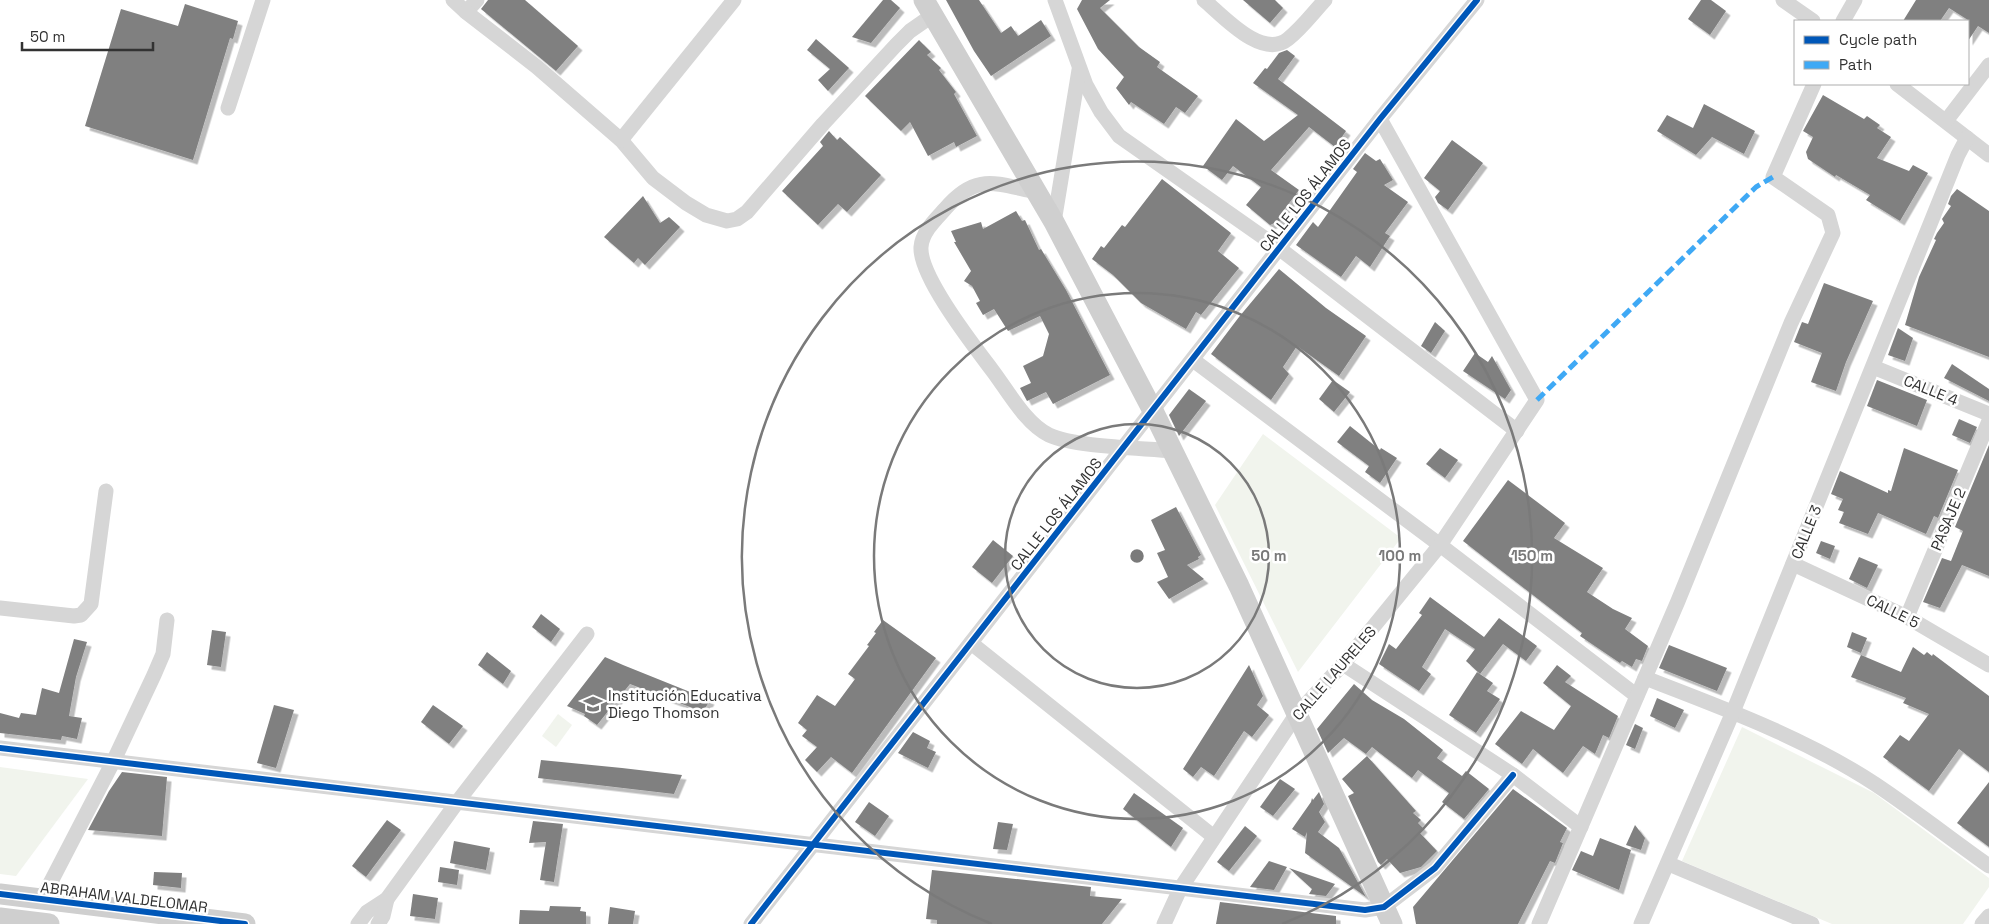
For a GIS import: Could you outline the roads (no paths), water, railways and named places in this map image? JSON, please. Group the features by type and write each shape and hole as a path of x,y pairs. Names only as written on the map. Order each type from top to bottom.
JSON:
{"street":[{"path":"228,108 263,0"},
{"path":"453,0 537,68 621,140 653,178 686,203 716,219 727,221 737,219 747,212 772,186 823,124 929,8 1054,222 1153,411 1239,586 1388,916"},
{"path":"466,12 477,0"},
{"path":"621,140 734,0"},
{"path":"1055,0 1086,85 1101,112 1119,136 1280,249 1518,431"},
{"path":"1204,0 1252,39 1268,45 1288,40 1325,0"},
{"name":"CALLE LOS ÁLAMOS","path":"751,924 1380,119 1477,0"},
{"path":"1783,0 1812,20"},
{"path":"1844,20 1855,0"},
{"path":"1946,122 1989,65"},
{"path":"1054,222 1080,69"},
{"path":"1539,924 1645,678 1791,323 1832,233 1828,215 1773,177 1814,85"},
{"path":"1897,85 1989,154"},
{"name":"CALLE LAURELES","path":"1164,924 1180,889 1296,715 1343,664 1440,544 1518,431 1536,400 1380,119"},
{"name":"CALLE 3","path":"1641,924 1669,864 1733,712 1874,367 1958,155 1967,138"},
{"path":"1037,192 979,183 964,190 929,227 921,246 923,262 932,281 968,338 1033,423 1050,435 1074,442 1173,451"},
{"path":"1193,360 1440,544 1637,696"},
{"name":"CALLE 4","path":"1874,367 1989,414"},
{"name":"PASAJE 2","path":"1907,617 1989,421"},
{"path":"0,608 74,616 86,611 90,604 106,491"},
{"name":"CALLE 5","path":"1794,564 1907,617 1988,663"},
{"path":"42,899 114,760 163,654 167,620"},
{"path":"358,924 366,912 387,899 458,801 587,634"},
{"path":"971,643 1214,837"},
{"path":"1343,664 1513,775 1581,827"},
{"path":"1645,678 1733,712 1832,759 1875,784 1989,866"},
{"path":"0,748 114,760 813,846 1365,910 1388,916"},
{"path":"1388,916 1435,868 1513,775"},
{"path":"1669,864 1812,924"},
{"path":"6,895 0,916 49,924"},
{"name":"ABRAHAM VALDELOMAR","path":"6,895 245,924"},
{"path":"378,924 383,916 387,899"},
{"path":"1982,924 1989,916"}],"place":[{"name":"Institución Educativa Diego Thomson","path":"593,704"}]}
